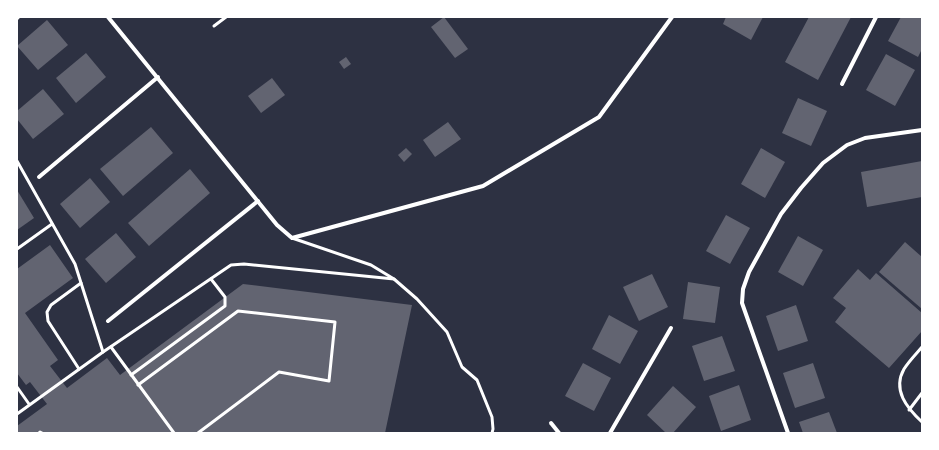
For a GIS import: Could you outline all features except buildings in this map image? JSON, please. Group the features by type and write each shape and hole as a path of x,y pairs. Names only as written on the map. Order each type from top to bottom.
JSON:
{"street":[{"path":"108,17 277,225 292,238 483,186 599,117 672,17"},
{"path":"842,84 876,17"},
{"path":"39,177 158,77"},
{"path":"788,433 742,303 743,289 749,272 781,214 823,163 847,144 865,138 922,130"},
{"path":"108,321 258,201"},
{"path":"610,433 671,328"},
{"path":"551,423 559,433"}],"lane":[{"path":"214,26 226,17"},
{"path":"17,163 75,264 103,352"},
{"path":"17,249 52,224"},
{"path":"292,238 371,265 394,279 417,299 446,332 462,367 477,380 492,417 494,429 492,433"},
{"path":"17,414 103,352 230,265 244,264 394,279"},
{"path":"131,375 225,306 225,297 211,279"},
{"path":"79,369 48,321 47,312 51,305 80,283"},
{"path":"138,385 238,311 335,322 329,381 279,372 198,433"},
{"path":"111,347 174,433"},
{"path":"922,347 904,369 900,380 899,391 909,410 922,422"},
{"path":"17,387 29,404"},
{"path":"909,410 922,393"}]}
